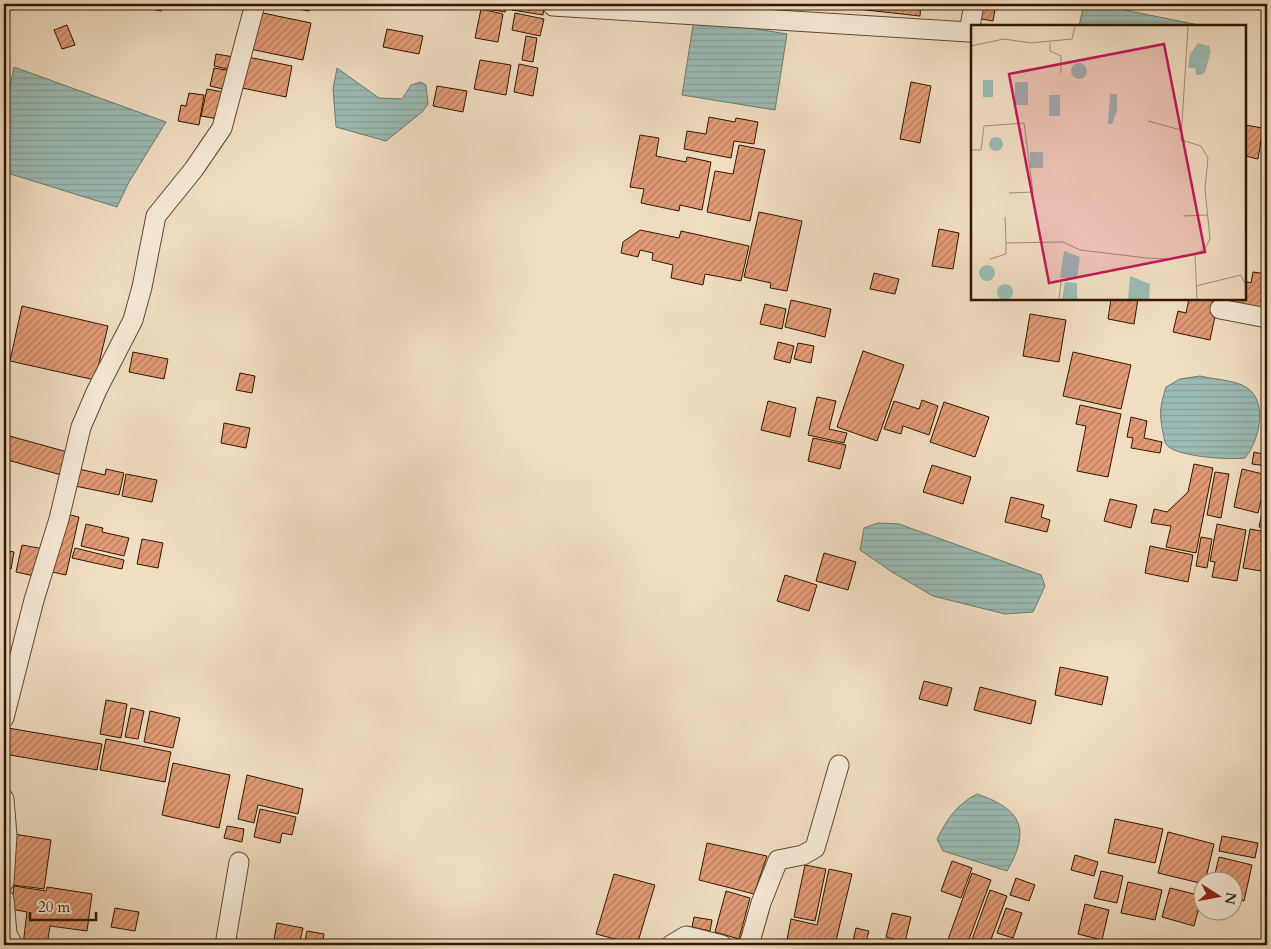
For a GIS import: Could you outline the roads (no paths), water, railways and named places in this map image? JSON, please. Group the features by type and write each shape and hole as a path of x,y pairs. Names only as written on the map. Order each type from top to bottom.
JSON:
{"street":[{"path":"4,718 34,600 59,519 81,427 97,390 133,320 142,287 156,216 194,169 222,128 255,4"},
{"path":"553,4 553,6 562,7 969,32 974,4"},
{"path":"1220,309 1267,318"},
{"path":"750,945 761,903 778,860 803,855 815,848 839,765"},
{"path":"4,799 7,835 4,882"},
{"path":"225,945 239,862"},
{"path":"4,899 7,934 13,945"},
{"path":"670,945 686,936 722,945"}],"water":[{"path":"1084,4 1094,4 1199,25 1079,25"},
{"path":"694,19 787,34 775,110 682,95"},
{"path":"14,67 166,122 129,182 117,207 4,172 4,117"},
{"path":"337,68 379,98 402,99 411,85 421,82 426,85 428,104 422,112 386,141 336,127 333,89"},
{"path":"1200,376 1242,385 1251,391 1256,399 1260,419 1258,430 1255,441 1245,458 1216,458 1191,455 1180,452 1166,444 1163,433 1161,405 1166,387 1180,379"},
{"path":"878,523 899,524 1041,575 1045,586 1033,612 1005,614 933,596 892,572 860,550 864,528"},
{"path":"977,794 1004,807 1013,814 1018,823 1020,833 1019,844 1007,871 943,851 937,839 953,813 964,802"}]}
